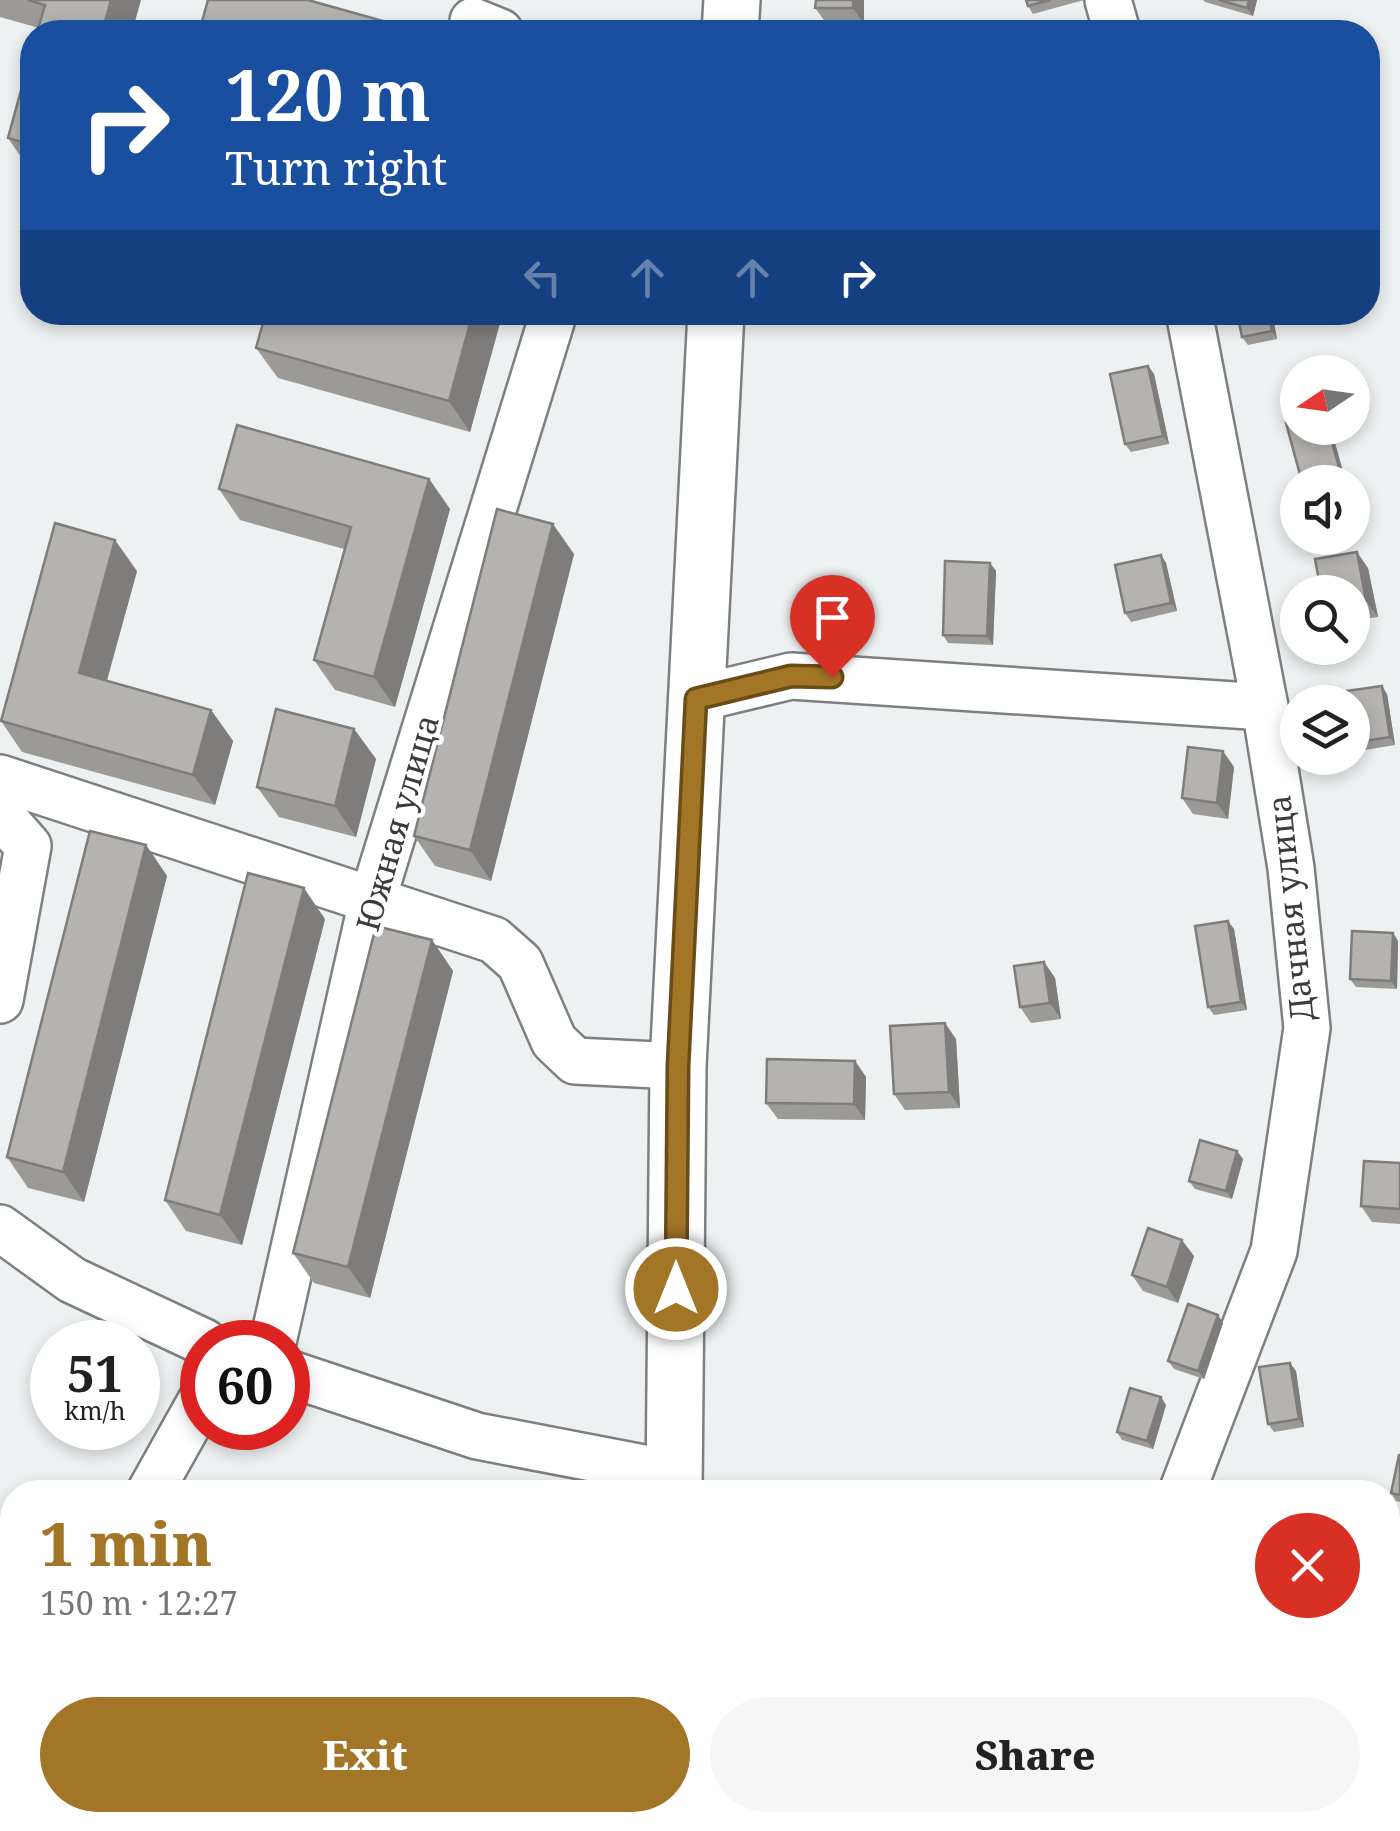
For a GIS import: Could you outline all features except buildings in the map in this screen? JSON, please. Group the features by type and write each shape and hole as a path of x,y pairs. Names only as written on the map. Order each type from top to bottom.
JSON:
{"main road":[{"path":"674,1480 678,1066 715,325"}],"street":[{"name":"Южная улица","path":"278,1320 372,902 550,325"},
{"name":"Дачная улица","path":"1187,1480 1274,1251 1308,1028 1291,868 1266,707 1191,325"},
{"path":"696,699 791,676 1266,707"},
{"path":"0,778 494,940 520,962 554,1041 576,1061 678,1066"},
{"path":"0,814 28,846 0,1000"},
{"path":"0,1228 72,1280 180,1331"},
{"path":"310,1380 477,1436 661,1480"},
{"path":"157,1480 180,1438"}],"route":[{"path":"676,1289 678,1066 696,699 791,676 832,677"}]}
